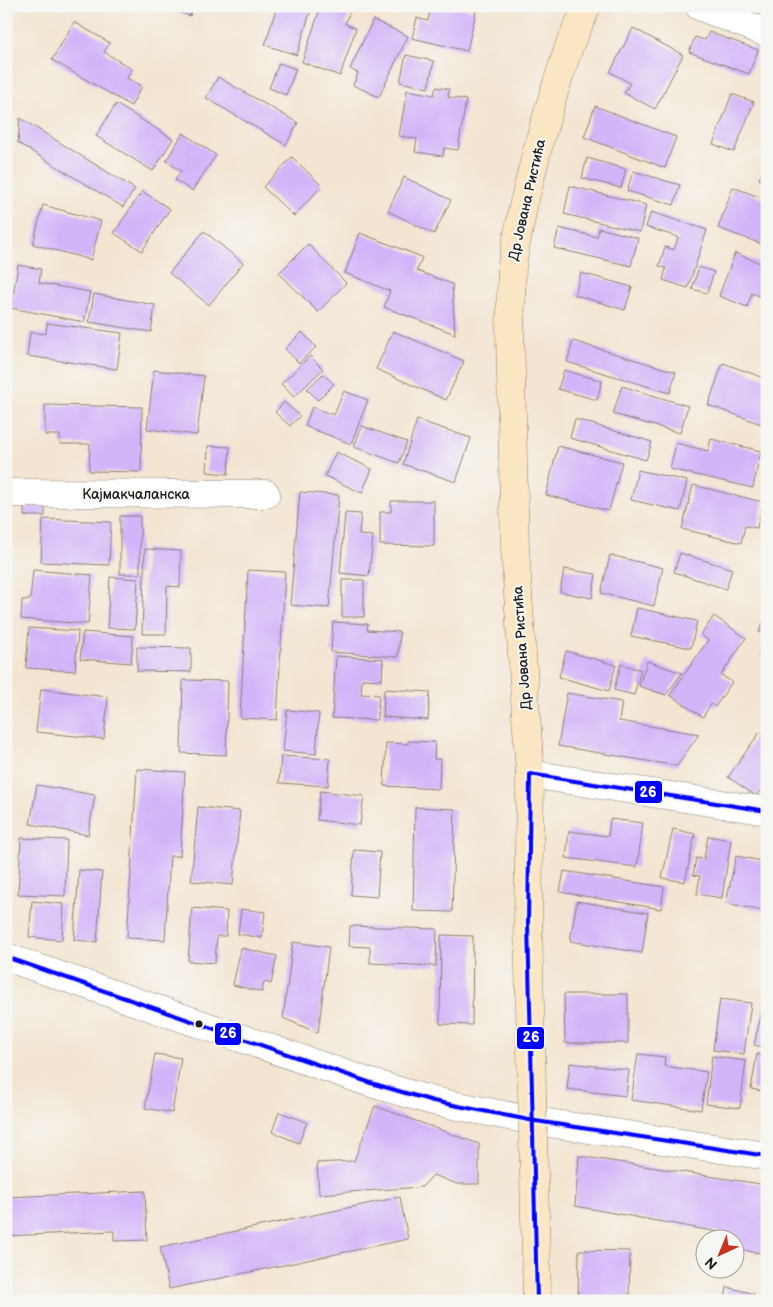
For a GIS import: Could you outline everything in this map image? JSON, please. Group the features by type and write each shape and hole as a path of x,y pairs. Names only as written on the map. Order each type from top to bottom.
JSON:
{"street":[{"name":"Др Јована Ристића","path":"537,1301 528,923 530,774 515,548 510,332 512,265 523,207 555,89 570,44 587,6"},
{"path":"699,6 767,33"},
{"name":"Кајмакчаланска","path":"6,493 266,494"},
{"path":"530,774 767,811"},
{"path":"6,957 371,1083 433,1101 529,1120 767,1156"}],"building":[{"path":"160,6 193,6 190,16"},
{"path":"277,6 312,6 297,55 265,45"},
{"path":"321,6 352,6 345,24 356,28 340,76 302,62"},
{"path":"431,6 455,6 476,11 467,51 412,38 417,18 428,21"},
{"path":"373,20 408,36 379,97 353,85 358,73 350,69"},
{"path":"74,22 110,43 104,52 132,69 127,78 142,86 131,106 52,60"},
{"path":"633,28 683,55 655,109 624,93 630,83 610,72"},
{"path":"709,32 758,50 749,74 689,52 695,37 705,40"},
{"path":"406,55 434,61 428,88 400,82"},
{"path":"279,63 296,69 286,95 269,88"},
{"path":"218,77 298,123 286,145 206,98"},
{"path":"436,87 449,89 448,97 466,100 458,150 444,148 443,156 415,152 417,139 399,136 407,90 434,95"},
{"path":"732,94 754,102 734,152 713,144"},
{"path":"116,104 173,139 153,171 96,136"},
{"path":"595,106 676,137 665,168 584,137"},
{"path":"20,118 135,189 123,207 18,143"},
{"path":"183,133 216,155 192,191 175,180 181,171 166,161"},
{"path":"292,157 322,186 294,216 263,187"},
{"path":"587,158 626,169 621,188 582,178"},
{"path":"767,164 767,183 759,179"},
{"path":"633,171 680,185 674,205 627,191"},
{"path":"404,177 451,200 434,234 388,211"},
{"path":"570,186 646,205 640,232 564,214"},
{"path":"733,187 767,200 767,246 718,228"},
{"path":"142,191 170,209 142,251 114,233"},
{"path":"43,205 101,221 91,260 33,244"},
{"path":"651,212 707,230 688,288 663,280 666,268 659,266 665,247 674,250 678,237 646,227"},
{"path":"559,228 597,237 599,228 638,238 631,266 554,248"},
{"path":"204,231 243,263 209,305 169,273"},
{"path":"360,233 422,257 417,271 452,284 455,334 384,307 390,291 345,273"},
{"path":"308,244 346,283 318,312 279,273"},
{"path":"735,253 765,265 762,273 767,275 767,299 752,293 747,307 719,296"},
{"path":"18,265 41,269 39,283 90,292 84,322 11,308"},
{"path":"699,267 714,272 707,293 692,289"},
{"path":"581,273 632,287 625,310 575,295"},
{"path":"94,294 155,305 151,332 89,322"},
{"path":"47,323 122,333 117,369 27,356 30,332 46,334"},
{"path":"393,331 464,361 446,400 376,369"},
{"path":"302,332 316,347 299,363 285,349"},
{"path":"573,341 676,372 670,393 567,362"},
{"path":"310,356 323,369 294,397 281,384"},
{"path":"723,363 767,379 767,426 708,405"},
{"path":"154,370 204,376 197,435 147,429"},
{"path":"564,370 602,381 597,400 558,389"},
{"path":"323,374 334,384 318,400 307,389"},
{"path":"622,386 688,406 680,433 613,414"},
{"path":"344,391 368,400 351,444 305,426 312,407 334,415"},
{"path":"284,402 300,416 290,426 275,412"},
{"path":"45,405 142,407 141,472 89,471 90,444 60,444 60,435 45,435"},
{"path":"575,419 652,442 646,460 570,438"},
{"path":"417,420 471,438 456,482 403,464"},
{"path":"362,426 407,442 399,463 354,447"},
{"path":"711,439 761,451 753,488 670,469 676,443 708,451"},
{"path":"208,446 230,447 228,474 207,472"},
{"path":"558,446 622,462 609,511 546,495"},
{"path":"336,452 372,469 362,493 325,476"},
{"path":"638,470 687,481 680,511 631,500"},
{"path":"693,485 763,502 757,528 745,526 741,543 682,529"},
{"path":"300,492 339,495 329,608 290,605"},
{"path":"391,501 434,501 434,546 380,545 380,512 391,512"},
{"path":"24,506 45,506 45,516 24,516"},
{"path":"345,513 361,514 359,535 373,536 369,576 340,573"},
{"path":"120,516 140,516 140,574 120,574"},
{"path":"43,519 111,522 109,565 41,562"},
{"path":"145,549 181,551 180,587 167,586 166,634 142,634"},
{"path":"680,553 732,569 726,589 674,572"},
{"path":"610,555 663,568 654,606 601,593"},
{"path":"564,569 596,574 592,598 560,592"},
{"path":"33,570 92,575 88,624 21,619 22,600 30,600"},
{"path":"248,570 285,572 277,720 240,718"},
{"path":"110,577 138,579 135,629 107,628"},
{"path":"342,580 364,580 364,617 342,617"},
{"path":"637,608 697,621 691,648 631,636"},
{"path":"767,614 767,635 759,632"},
{"path":"714,616 746,638 721,675 732,682 715,707 711,704 703,717 670,695 708,640 701,635"},
{"path":"333,622 368,624 367,630 400,632 398,657 331,652"},
{"path":"29,628 78,631 75,671 26,668"},
{"path":"83,632 133,636 131,663 80,659"},
{"path":"765,642 767,643 767,657 760,655"},
{"path":"137,647 191,648 191,672 137,671"},
{"path":"566,651 616,665 609,691 559,677"},
{"path":"336,656 383,659 382,680 362,679 361,694 379,695 377,720 332,718"},
{"path":"647,661 682,673 666,695 639,686"},
{"path":"621,664 641,670 634,695 614,690"},
{"path":"183,680 228,681 226,755 181,753"},
{"path":"41,689 108,697 104,739 36,732"},
{"path":"384,689 430,692 428,720 383,717"},
{"path":"567,693 622,702 619,721 699,734 677,766 558,746"},
{"path":"287,710 319,713 316,754 283,751"},
{"path":"760,732 767,737 767,781 756,796 728,777"},
{"path":"408,741 435,742 434,759 440,759 439,789 384,786 386,743 408,744"},
{"path":"281,756 330,759 328,786 279,783"},
{"path":"137,769 185,772 180,856 170,856 165,940 127,938"},
{"path":"37,785 95,795 88,835 30,824"},
{"path":"320,791 364,796 360,825 317,820"},
{"path":"198,807 240,811 233,885 191,881"},
{"path":"415,807 455,809 452,912 413,911"},
{"path":"610,819 643,823 637,867 566,858 569,831 608,836"},
{"path":"673,829 695,834 685,882 662,878"},
{"path":"708,836 731,840 722,898 697,894 700,876 693,875 696,858 704,859"},
{"path":"21,838 67,840 65,896 18,894"},
{"path":"354,850 380,852 377,897 351,895"},
{"path":"736,856 767,862 767,912 726,903"},
{"path":"79,870 102,872 97,942 74,940"},
{"path":"564,871 664,887 661,909 560,892"},
{"path":"32,901 64,904 62,940 29,937"},
{"path":"577,901 648,913 642,953 570,941"},
{"path":"192,908 227,911 226,936 217,936 215,963 188,961"},
{"path":"241,909 265,912 262,938 238,934"},
{"path":"350,926 437,929 436,966 370,963 370,947 349,946"},
{"path":"441,935 473,936 472,1025 440,1024"},
{"path":"293,942 329,947 318,1033 283,1018"},
{"path":"241,948 277,956 271,984 264,982 262,992 233,985"},
{"path":"564,994 628,994 628,1043 565,1043"},
{"path":"767,995 767,1048 754,1045"},
{"path":"720,999 751,1003 744,1054 713,1050"},
{"path":"155,1054 181,1058 172,1113 145,1108"},
{"path":"638,1054 665,1057 664,1066 707,1072 701,1110 631,1100"},
{"path":"757,1054 767,1056 767,1092 751,1089"},
{"path":"712,1056 746,1061 740,1108 706,1104"},
{"path":"570,1063 629,1070 626,1096 567,1089"},
{"path":"375,1106 479,1144 479,1184 457,1184 433,1175 422,1187 319,1194 317,1163 354,1161"},
{"path":"279,1112 307,1122 299,1143 272,1132"},
{"path":"579,1156 767,1185 767,1254 746,1251 746,1230 707,1230 575,1206"},
{"path":"145,1191 147,1240 114,1241 114,1231 6,1236 6,1197"},
{"path":"400,1197 408,1239 169,1289 160,1247"},
{"path":"579,1250 630,1251 629,1301 578,1301"},
{"path":"727,1287 754,1294 752,1301 725,1301"}],"transit line":[{"name":"26","path":"530,774 528,923 537,1301"},
{"name":"26","path":"530,774 767,811"},
{"name":"26","path":"6,957 371,1083 433,1101 529,1120 767,1156"}]}
